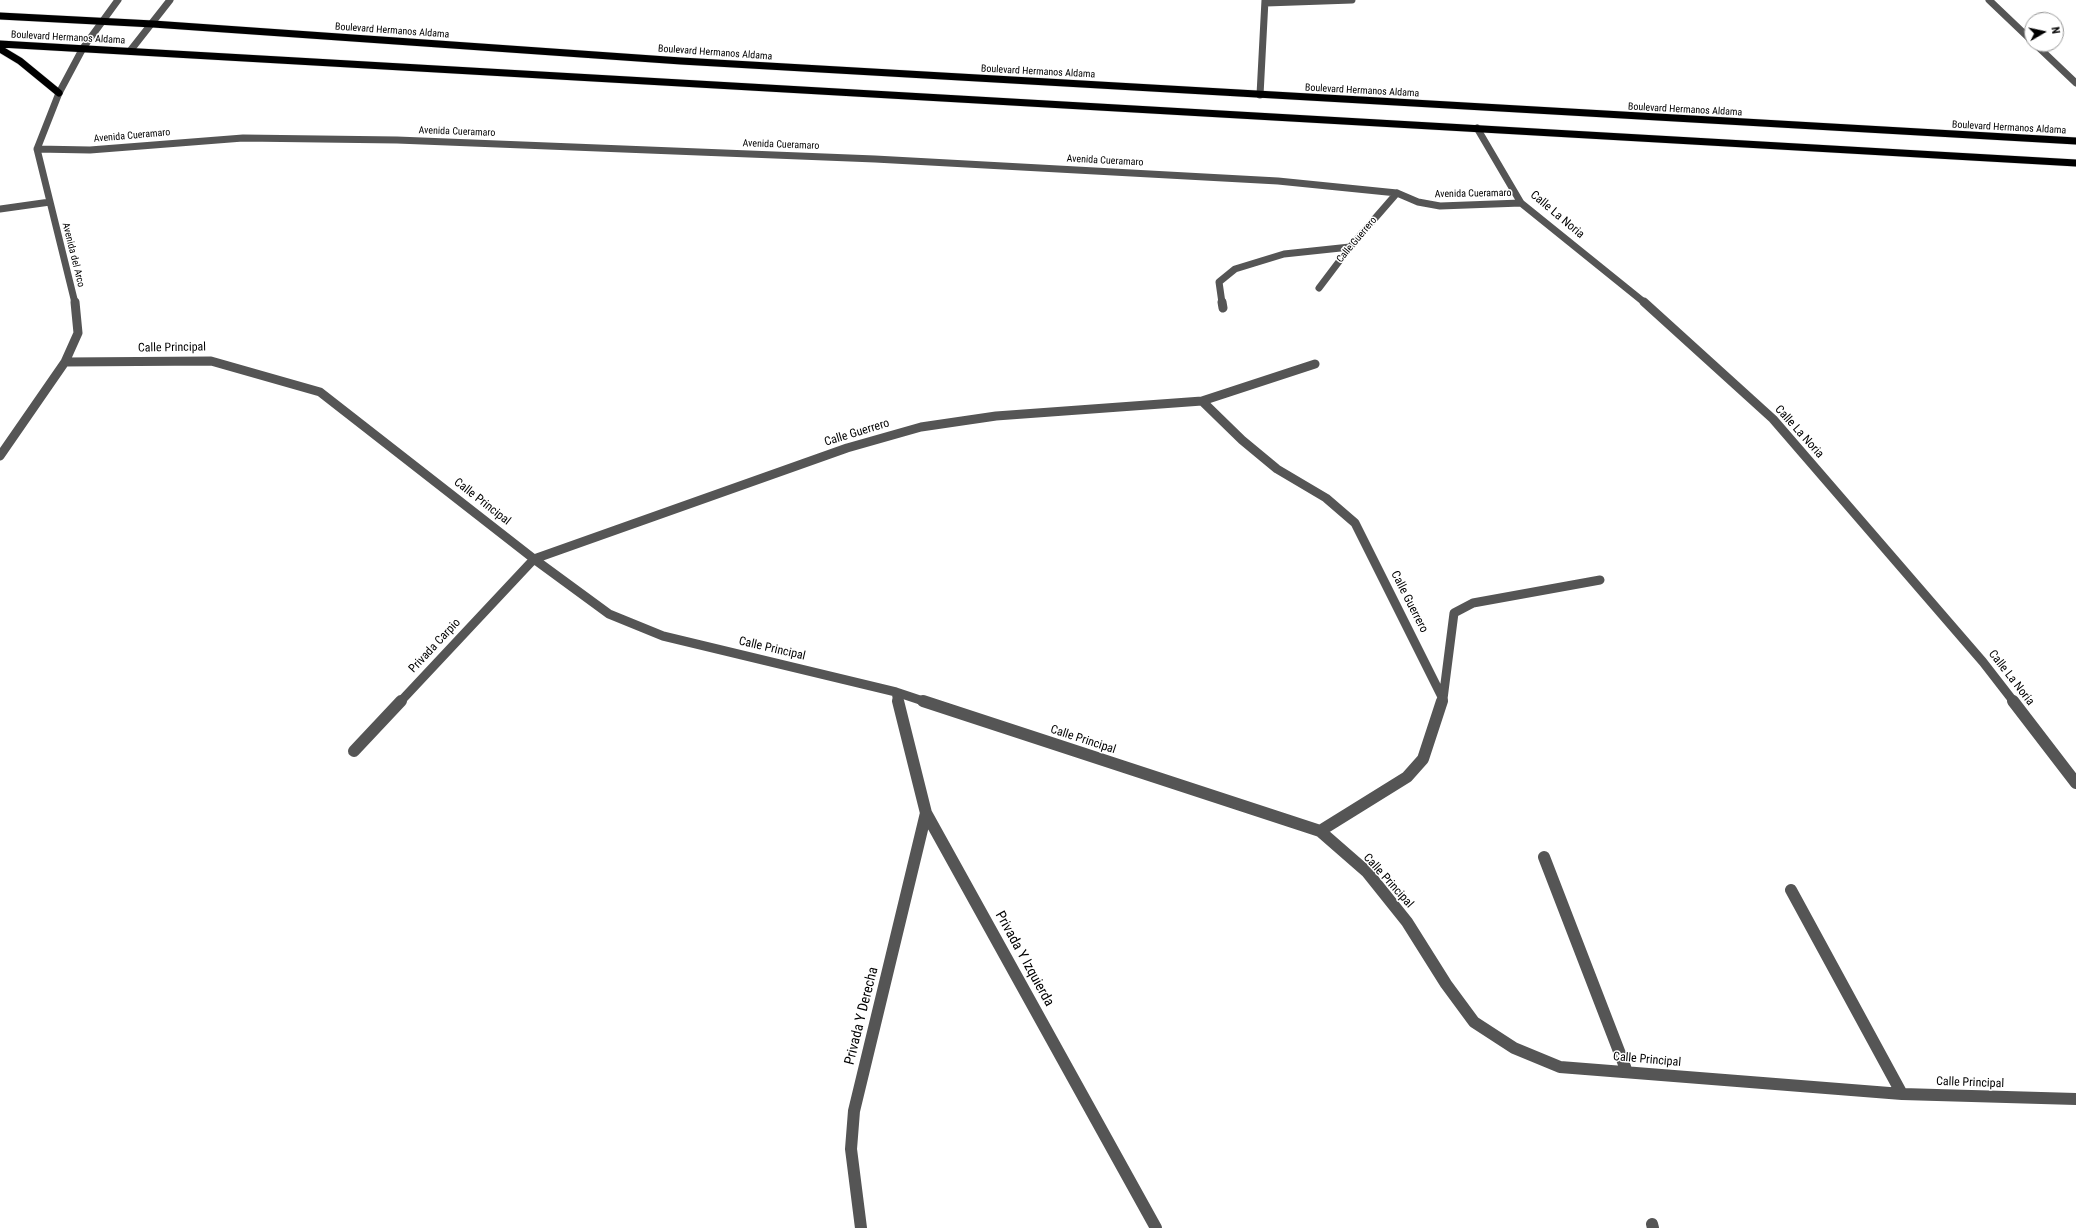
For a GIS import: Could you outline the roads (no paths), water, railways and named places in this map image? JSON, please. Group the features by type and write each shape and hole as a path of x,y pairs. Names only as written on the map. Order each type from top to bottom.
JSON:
{"main road":[{"name":"Boulevard Hermanos Aldama","path":"0,16 153,24 681,61 2076,141"},
{"name":"Boulevard Hermanos Aldama","path":"0,44 2076,163"},
{"path":"0,49 20,61 59,92"}],"street":[{"path":"37,149 59,92 83,48 118,0"},
{"path":"130,51 153,24 170,0"},
{"path":"1260,95 1266,1 1352,0"},
{"path":"1989,0 2024,33"},
{"path":"2043,52 2076,83"},
{"name":"Calle La Noria","path":"1477,128 1521,203 1633,292 1773,419 1983,662 2076,783"},
{"name":"Avenida Cueramaro","path":"37,149 90,150 243,138 397,140 875,158 1278,181 1397,194 1418,202 1440,206 1521,203"},
{"name":"Avenida del Arco","path":"0,456 65,362 78,333 77,310 37,149"},
{"name":"Calle Guerrero","path":"1319,288 1350,247 1397,194"},
{"path":"0,209 50,202"},
{"path":"1223,308 1219,282 1235,269 1284,254 1350,247"},
{"name":"Calle Principal","path":"65,362 212,361 320,392 534,559 609,614 663,636 896,692 1320,831 1367,872 1403,916 1446,984 1474,1022 1514,1048 1560,1067 1902,1094 2076,1099"},
{"name":"Calle Guerrero","path":"534,559 847,448 921,427 996,416 1202,401 1315,364"},
{"name":"Calle Guerrero","path":"1202,401 1242,440 1277,469 1326,498 1355,523 1443,699"},
{"name":"Privada Carpio","path":"354,751 534,559"},
{"path":"1320,831 1407,777 1423,759 1443,699 1454,613 1473,603 1600,580"},
{"name":"Privada Y Izquierda","path":"896,692 926,813 1156,1228"},
{"name":"Privada Y Derecha","path":"861,1228 851,1149 854,1111 926,813"},
{"path":"1544,858 1627,1072"},
{"path":"1791,890 1902,1094"}]}
